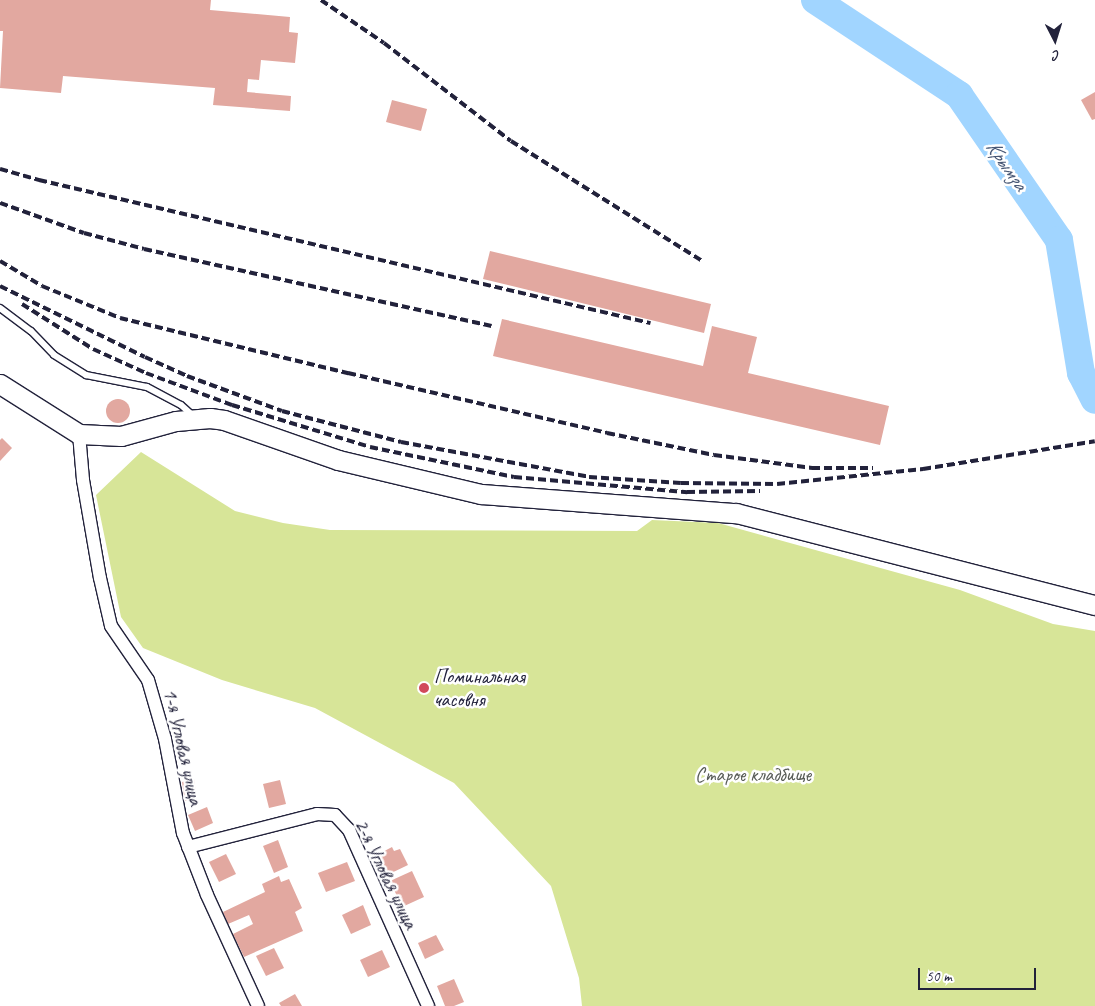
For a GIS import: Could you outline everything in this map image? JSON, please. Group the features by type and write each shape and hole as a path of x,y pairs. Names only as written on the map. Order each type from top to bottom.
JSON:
{"street":[{"path":"0,384 79,434 121,436 194,418 224,420 338,460 481,494 736,513 1095,605"},
{"name":"1-я Угловая улица","path":"79,434 85,490 111,626 148,680 165,739 183,833 207,896 258,1006"},
{"name":"2-я Угловая улица","path":"188,847 317,814 335,814 349,830 428,1006"}],"lane":[{"path":"0,308 31,331 54,355 86,375 147,387 181,405 194,418"}],"green space":[{"name":"Старое кладбище","path":"141,452 235,511 283,523 330,530 637,531 652,520 718,523 960,590 1053,624 1095,631 1095,1006 582,1006 579,978 551,886 454,783 315,708 222,680 143,648 121,617 96,495"}],"building":[{"path":"0,0 211,0 210,10 290,17 289,32 298,33 295,63 261,60 259,80 248,79 247,92 291,96 290,111 213,105 215,88 63,76 61,93 0,88 3,31 0,31"},
{"path":"1095,92 1095,119 1092,120 1081,100"},
{"path":"392,100 427,109 421,131 386,122"},
{"path":"490,251 711,304 704,333 483,279"},
{"path":"502,319 703,366 712,326 757,337 748,373 889,406 880,445 493,356"},
{"path":"118,399 123,400 129,406 129,416 123,422 118,423 113,422 107,416 106,411 107,406 113,400"},
{"path":"2,438 12,448 0,461 0,440"},
{"path":"194,779 197,799 185,801 182,782"},
{"path":"280,780 286,804 269,808 263,784"},
{"path":"207,807 213,823 195,831 188,815"},
{"path":"278,840 288,867 274,873 263,846"},
{"path":"392,847 394,851 400,849 408,865 383,877 373,857"},
{"path":"226,854 236,874 219,882 209,862"},
{"path":"347,862 355,881 326,892 318,873"},
{"path":"412,871 424,897 402,907 390,881"},
{"path":"279,876 281,882 289,879 302,908 295,912 303,931 244,957 233,934 253,924 249,915 228,924 223,912 265,892 262,884"},
{"path":"363,905 371,925 351,934 342,915"},
{"path":"436,935 444,950 425,959 418,943"},
{"path":"274,948 284,968 266,976 256,956"},
{"path":"382,950 390,967 368,977 360,960"},
{"path":"454,979 464,1002 454,1006 445,1006 437,986"},
{"path":"295,994 302,1006 281,1006 279,1003"}],"waterway":[{"name":"Крымза","path":"815,0 959,95 1059,240 1081,373 1095,400"}],"railway":[{"path":"321,0 384,43 511,141 702,261"},
{"path":"0,169 39,180 650,323"},
{"path":"0,203 84,233 144,249 492,326"},
{"path":"0,261 42,286 120,318 348,373 607,433 714,455 812,468 873,468"},
{"path":"0,286 187,376 282,411 401,442 589,477 681,483 777,484 923,469 1095,441"},
{"path":"22,304 93,349 146,373 232,405 370,447 514,477 687,492 760,491"}],"place":[{"name":"Поминальная часовня","path":"424,688"}]}
